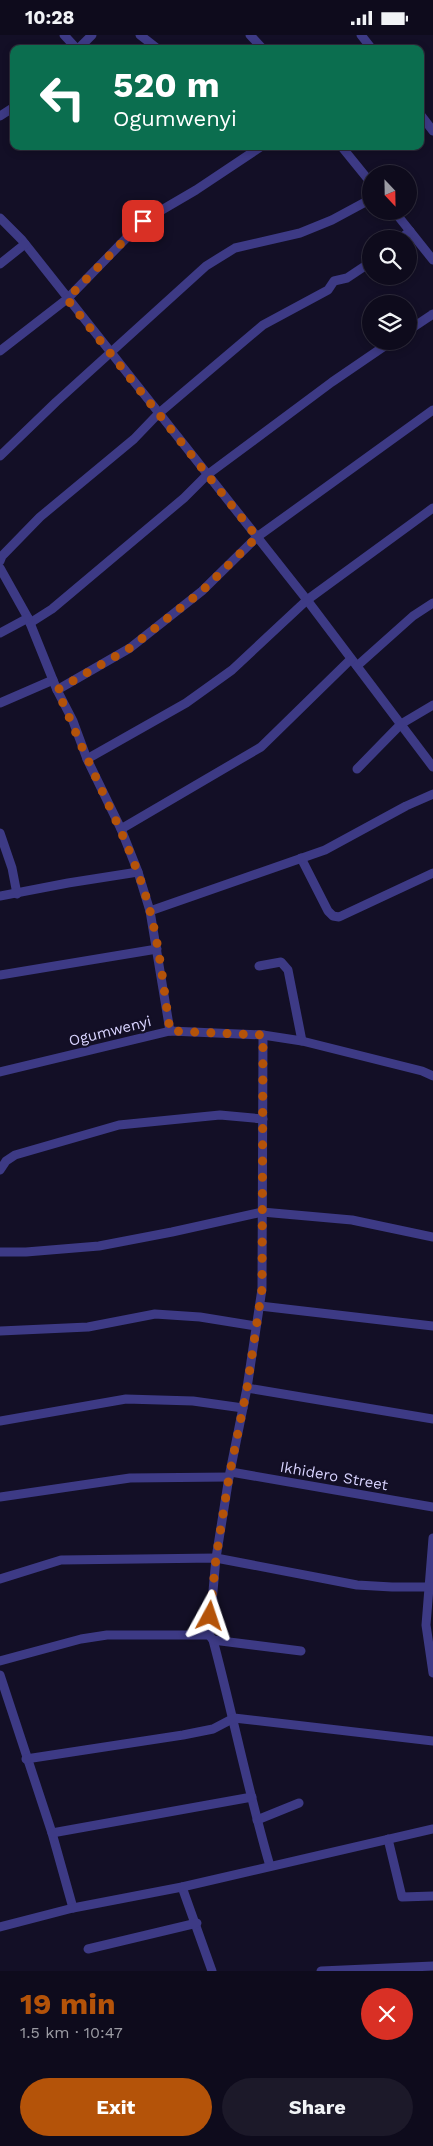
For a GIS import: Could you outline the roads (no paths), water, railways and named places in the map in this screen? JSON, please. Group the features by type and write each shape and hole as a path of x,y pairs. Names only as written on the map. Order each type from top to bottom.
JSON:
{"street":[{"path":"64,35 73,45"},
{"path":"81,45 92,35"},
{"path":"140,35 153,45"},
{"path":"250,35 259,45"},
{"path":"361,35 369,45"},
{"path":"424,119 433,131"},
{"path":"0,351 67,299 143,221 196,190 256,150"},
{"path":"344,150 362,172"},
{"path":"0,456 206,265 235,248 300,233 332,220 362,204"},
{"path":"0,217 25,244 307,600 433,767"},
{"path":"401,220 409,230"},
{"path":"417,240 433,260"},
{"path":"0,264 25,244"},
{"path":"0,561 2,556 40,517 134,439 158,414 263,325 328,290 334,281 347,278 362,268"},
{"path":"417,325 433,314"},
{"path":"0,633 52,609 184,498 207,475 332,382 379,350"},
{"path":"57,690 130,648 202,591 257,537 433,409"},
{"path":"87,759 186,703 232,670 307,600 433,508"},
{"path":"0,568 29,620 57,690 73,721 87,759 121,829 138,872 150,911 170,1031"},
{"path":"121,829 261,747 354,663 433,603"},
{"path":"0,703 53,680"},
{"path":"357,769 401,724 433,705"},
{"path":"150,911 325,850 406,806 433,794"},
{"path":"0,833 12,868 17,894"},
{"path":"301,858 328,911 333,916 339,917 433,873"},
{"path":"0,896 138,872"},
{"path":"0,975 157,949"},
{"path":"259,966 281,962 288,970 302,1041"},
{"name":"Ogumwenyi","path":"0,1072 170,1031 263,1035 302,1041 422,1071 433,1076"},
{"path":"263,1035 262,1270 260,1306 216,1558 211,1637 234,1718 257,1820 270,1866"},
{"path":"0,1170 6,1161 15,1155 119,1125 220,1115 263,1119"},
{"path":"0,1252 26,1252 99,1245 172,1233 262,1212 352,1220 433,1237"},
{"path":"260,1306 433,1326"},
{"path":"0,1331 88,1327 155,1314 200,1317 256,1326"},
{"path":"247,1388 433,1419"},
{"path":"0,1421 126,1399 193,1401 243,1408"},
{"name":"Ikhidero Street","path":"0,1497 130,1478 230,1475 433,1507"},
{"path":"433,1538 432,1587 426,1625 433,1673"},
{"path":"0,1579 61,1560 216,1558 357,1585 432,1587"},
{"path":"0,1661 81,1639 107,1635 211,1637 301,1651"},
{"path":"0,1675 26,1759 52,1833 73,1908"},
{"path":"26,1759 183,1735 213,1729 234,1718 433,1741"},
{"path":"52,1833 252,1797"},
{"path":"257,1820 299,1803"},
{"path":"1,1925 73,1908 182,1887 433,1829"},
{"path":"388,1839 402,1897 433,1896"},
{"path":"182,1887 197,1923 212,1971"},
{"path":"88,1949 197,1923"},
{"path":"321,1971 433,1966"}]}
